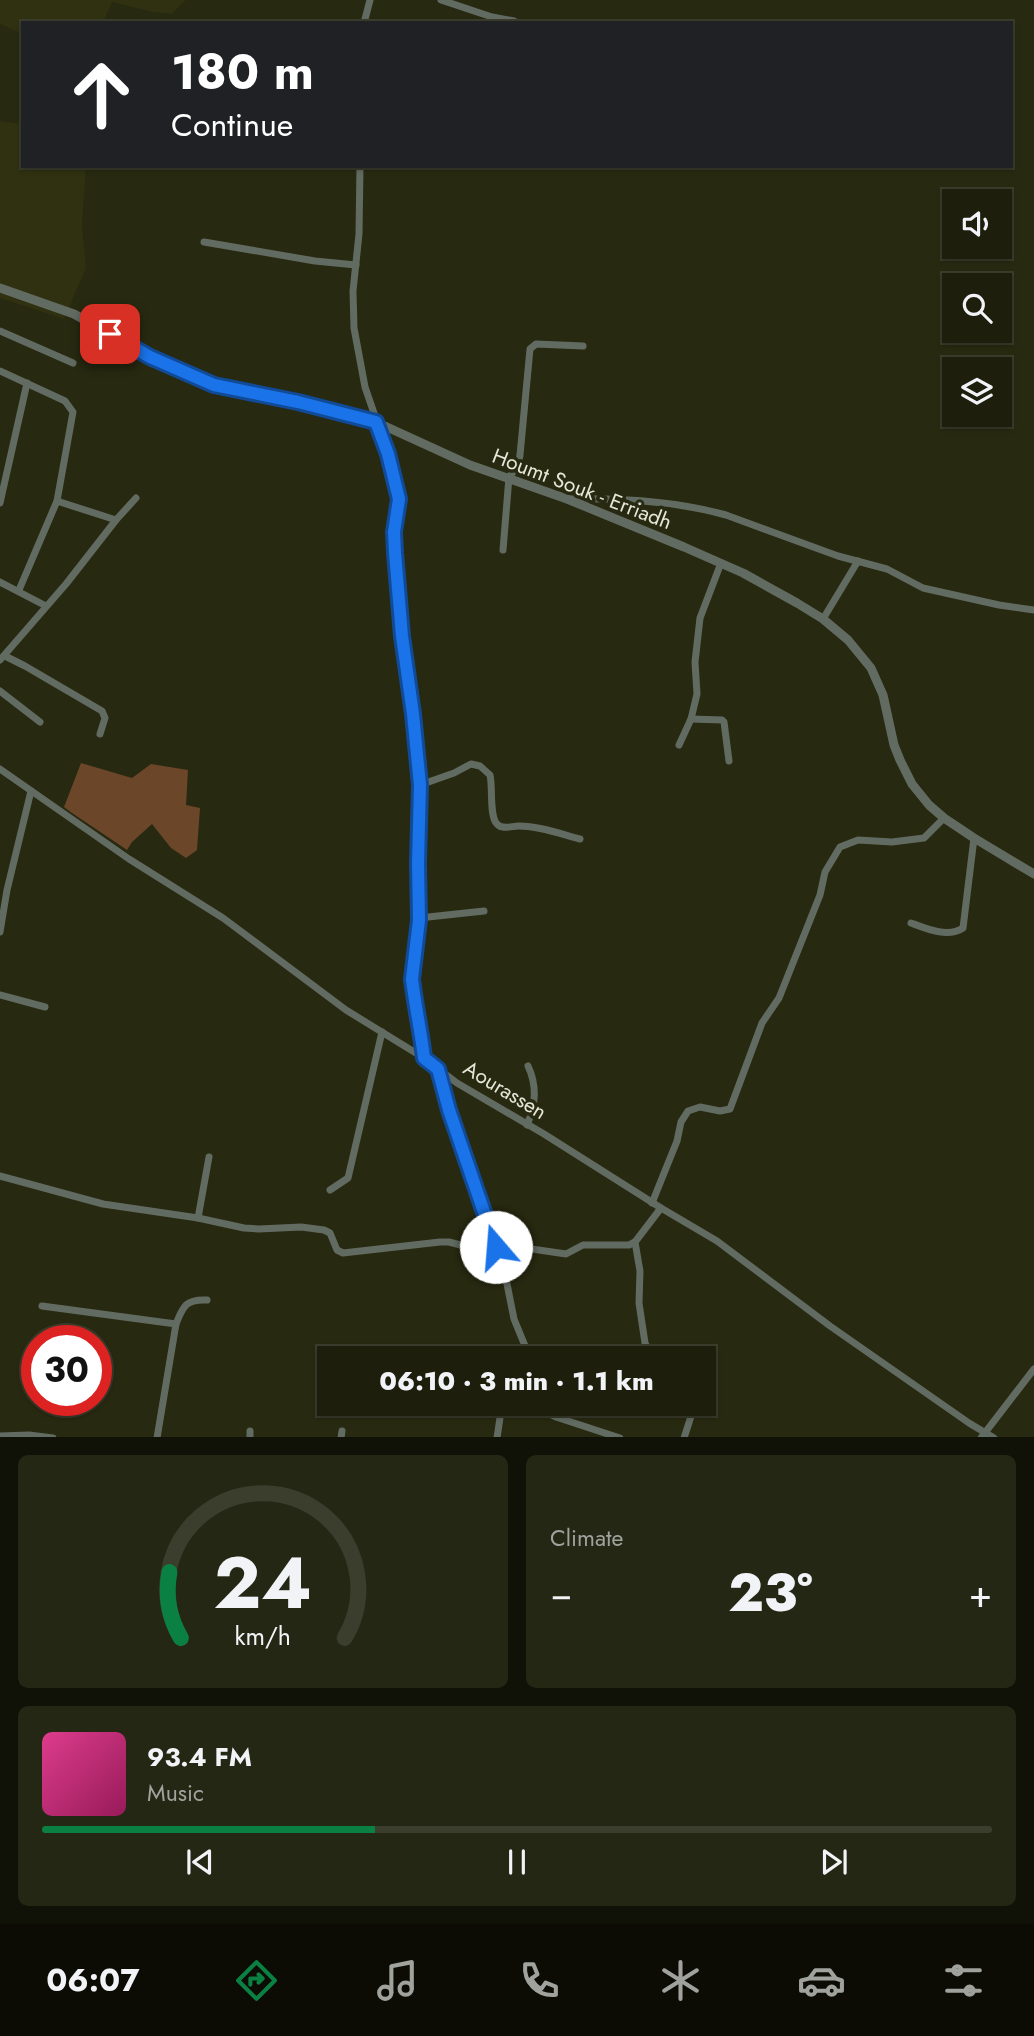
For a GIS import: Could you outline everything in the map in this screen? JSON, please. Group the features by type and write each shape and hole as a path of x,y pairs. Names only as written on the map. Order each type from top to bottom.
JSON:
{"street":[{"path":"365,21 370,0"},
{"path":"441,0 514,21"},
{"path":"360,168 360,215 353,291 354,328 363,377 388,454 399,499 394,532 395,553 420,785 419,918 412,979 424,1058"},
{"path":"204,242 315,261 356,265"},
{"name":"Houmt Souk - Erriadh","path":"0,288 74,314 150,357 214,385 298,402 376,422 470,465 567,499 721,563 767,586 823,619 848,640 871,668 883,695 894,745 912,785 929,806 974,838 1034,874"},
{"path":"0,331 73,363"},
{"path":"503,550 509,477 518,466 520,455 530,349 536,344 583,346"},
{"path":"0,371 65,401 74,412 57,501 19,590"},
{"path":"0,503 27,383"},
{"path":"100,734 105,718 102,711 25,666 2,658 136,498"},
{"path":"567,499 649,500 708,510 887,569 923,588 1034,610"},
{"path":"57,501 116,520"},
{"path":"823,619 858,561"},
{"path":"679,746 691,719 697,694 695,662 700,618 721,563"},
{"path":"0,582 46,606"},
{"path":"0,691 40,722"},
{"path":"691,719 724,722 729,761"},
{"path":"420,785 475,764 490,775 493,813 496,824 500,827 520,826 580,839"},
{"name":"Aourassen","path":"0,769 129,859 223,918 346,1010 424,1058 457,1083 736,1254 830,1326 983,1435 994,1437"},
{"path":"0,932 7,890 31,791"},
{"path":"652,1203 677,1141 681,1122 688,1111 700,1107 720,1111 730,1109 762,1023 779,998 820,895 825,873 839,847 858,840 892,842 924,838 944,818"},
{"path":"911,923 934,931 957,933 963,928 974,838"},
{"path":"419,918 484,911"},
{"path":"0,995 45,1007"},
{"path":"330,1190 348,1178 382,1032"},
{"path":"527,1125 533,1112 534,1094 534,1081 528,1066"},
{"path":"438,1069 449,1110 506,1279 514,1320 525,1346"},
{"path":"198,1217 209,1157"},
{"path":"0,1176 103,1204 198,1217 252,1228 301,1227 324,1230 330,1233 337,1250 343,1253 440,1242 476,1249 505,1245 566,1254 583,1245 623,1246 635,1242 661,1208"},
{"path":"635,1242 640,1271 639,1303 646,1346"},
{"path":"157,1437 176,1324 188,1304 194,1300 207,1300"},
{"path":"42,1306 176,1324"},
{"path":"983,1435 1034,1369"},
{"path":"497,1437 500,1416"},
{"path":"554,1416 620,1437"},
{"path":"684,1437 691,1416"},
{"path":"0,1436 53,1437"}],"shaded area":[{"path":"0,0 186,0 171,14 112,2 104,21 21,21 21,33 0,24"},
{"path":"0,121 21,124 21,168 86,168 82,226 86,268 64,319 0,298"},
{"path":"81,763 132,778 151,764 188,770 186,805 200,808 197,850 186,858 171,848 152,824 127,850 64,807"}],"route":[{"path":"110,334 150,357 214,385 298,402 376,422 388,454 399,499 394,532 395,553 420,785 419,920 413,989 424,1058 438,1069 449,1110 496,1247"}]}
